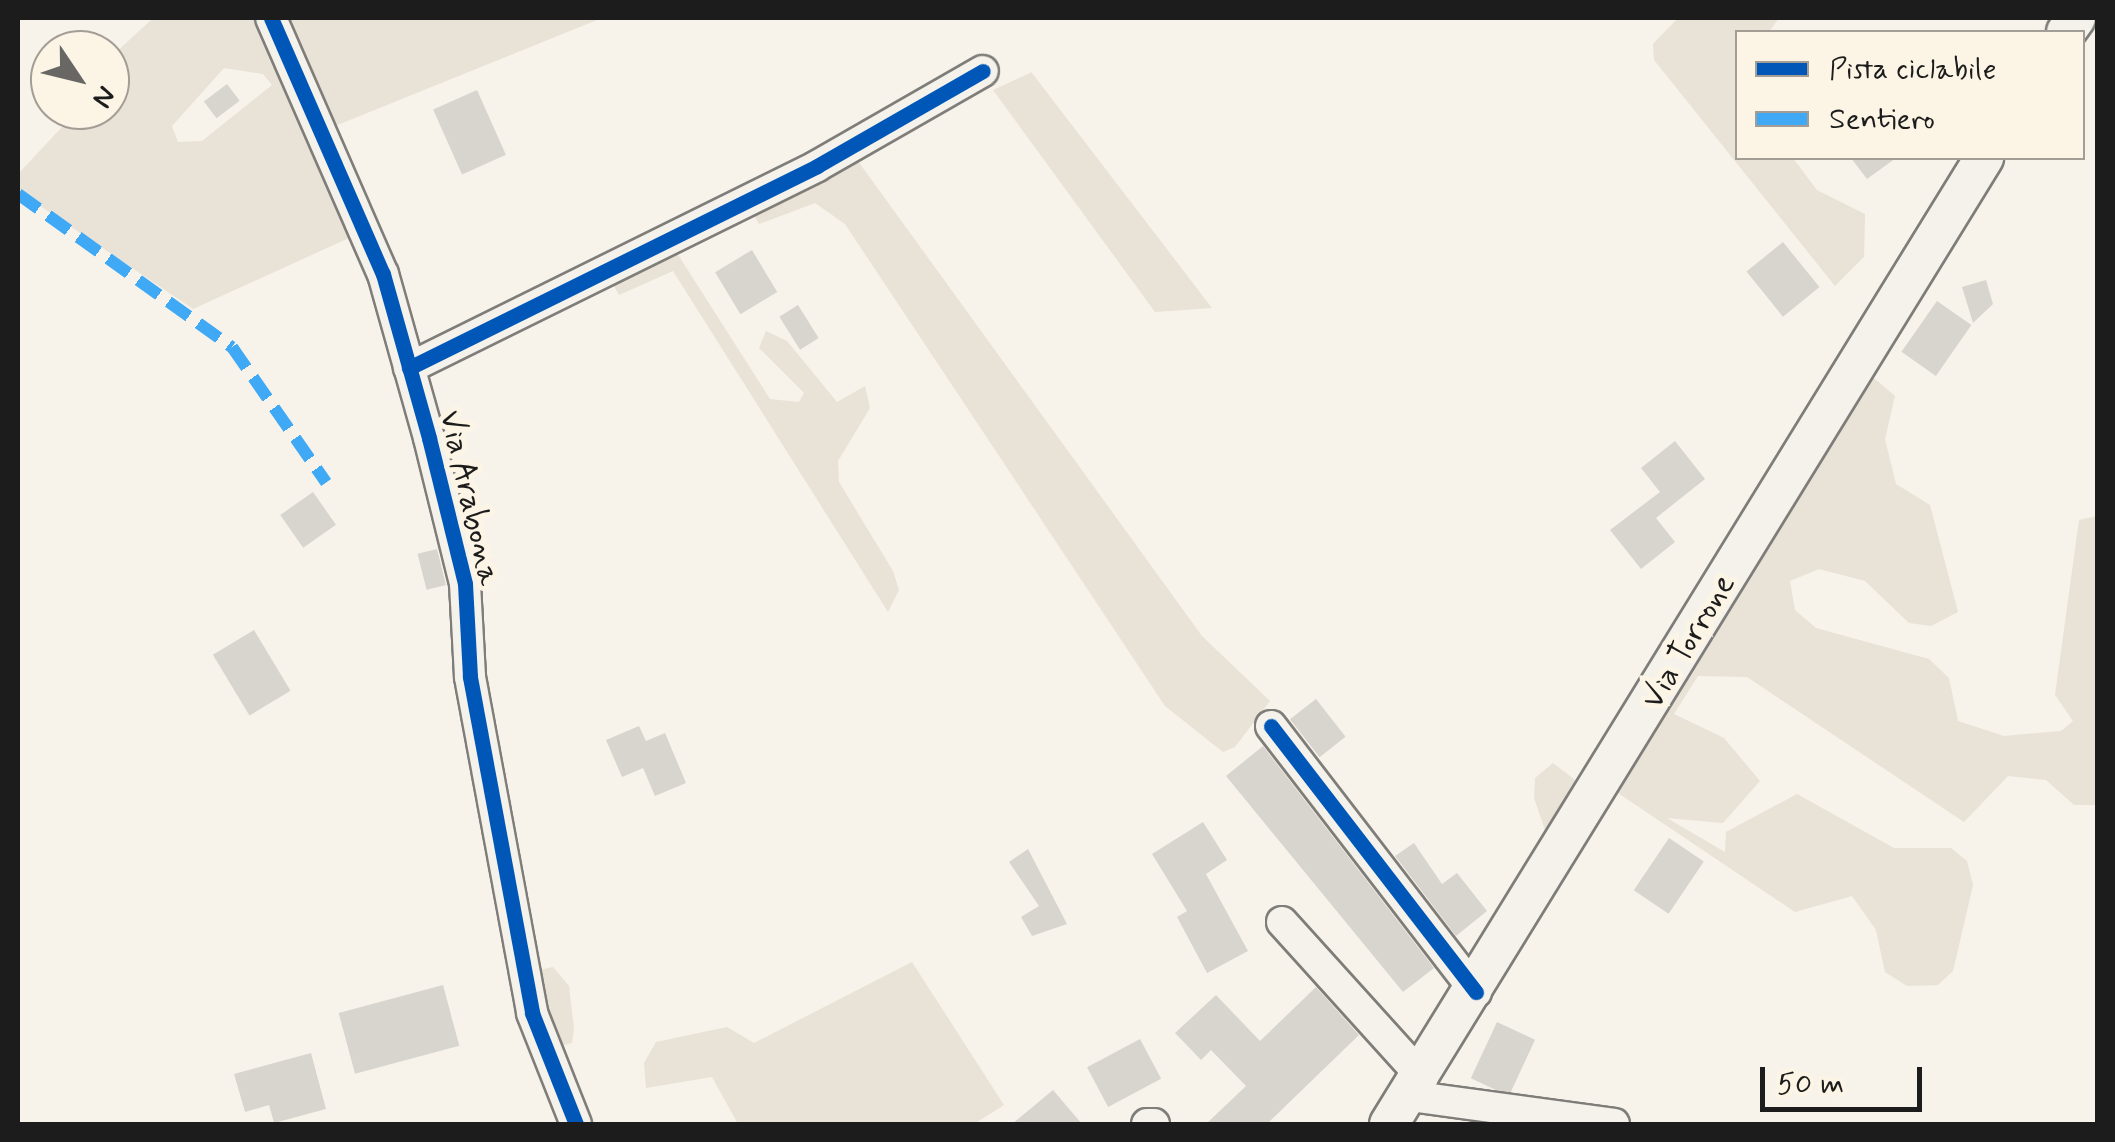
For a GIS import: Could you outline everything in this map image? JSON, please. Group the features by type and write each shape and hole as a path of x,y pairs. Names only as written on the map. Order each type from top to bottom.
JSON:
{"main road":[{"name":"Via Torrone","path":"1408,1100 1983,160"}],"street":[{"name":"Via Arabona","path":"271,18 383,274 409,368 465,584 470,677 532,1013 576,1124"},
{"path":"409,368 817,166 983,70"},
{"path":"1271,726 1476,992"},
{"path":"1282,922 1408,1100 1614,1124"}],"shaded area":[{"path":"153,18 266,18 360,233 193,309 18,191 18,174 59,130 130,130 130,39","holes":["224,68 263,74 272,85 202,141 178,142 172,126"]},
{"path":"277,18 602,18 325,130"},
{"path":"1678,18 1779,18 1770,30 1735,30 1735,160 1794,160 1817,190 1865,214 1864,257 1835,286 1654,60 1653,44"},
{"path":"1032,72 1212,308 1155,312 993,90"},
{"path":"855,157 1202,636 1270,701 1235,747 1223,752 1165,706 845,224 815,203 759,224 750,209"},
{"path":"675,250 770,399 799,402 804,393 759,348 766,331 787,341 837,402 865,386 870,408 838,461 839,482 893,571 899,590 888,612 673,271 619,295 609,277"},
{"path":"1868,373 1895,396 1885,439 1896,484 1930,505 1958,612 1931,626 1909,623 1865,581 1819,569 1790,581 1795,610 1816,628 1929,659 1949,678 1958,721 2004,736 2061,731 2073,721 2055,695 2079,520 2097,516 2097,805 2074,805 2046,780 2008,776 1964,822 1747,677 1698,676 1674,714 1724,738 1760,781 1723,823 1667,818 1725,852 1726,832 1797,794 1894,848 1951,848 1967,861 1973,885 1953,971 1938,985 1907,986 1885,972 1876,930 1852,896 1795,912 1615,791"},
{"path":"1553,763 1580,784 1554,856 1534,798 1535,778"},
{"path":"912,962 1004,1105 974,1124 738,1124 712,1077 646,1088 644,1063 656,1042 727,1027 754,1043"},
{"path":"553,967 569,986 574,1029 572,1043 553,1048 535,971"}],"building":[{"path":"227,84 240,101 216,118 204,101"},
{"path":"477,90 506,155 462,174 433,110"},
{"path":"1853,160 1893,160 1867,179"},
{"path":"1783,242 1820,287 1783,317 1746,272"},
{"path":"752,250 777,292 740,314 715,272"},
{"path":"1986,280 1993,304 1973,323 1962,287"},
{"path":"1937,301 1971,325 1936,376 1901,352"},
{"path":"798,305 819,338 800,350 779,317"},
{"path":"1675,441 1705,479 1656,518 1675,542 1641,569 1610,530 1660,492 1641,468"},
{"path":"313,492 336,525 303,548 280,515"},
{"path":"437,549 446,585 427,590 418,554"},
{"path":"254,630 291,691 249,716 213,655"},
{"path":"1316,699 1346,737 1320,757 1290,719"},
{"path":"639,726 646,741 665,733 686,783 655,796 643,768 622,777 606,740"},
{"path":"1263,746 1434,968 1403,992 1226,776"},
{"path":"1203,822 1227,860 1206,874 1248,951 1207,973 1177,917 1187,911 1152,854"},
{"path":"1669,838 1704,861 1669,914 1634,890"},
{"path":"1414,843 1442,884 1457,873 1487,911 1456,936 1395,856"},
{"path":"1028,849 1067,924 1032,936 1021,917 1039,906 1009,862"},
{"path":"443,985 459,1046 355,1074 339,1013"},
{"path":"1316,987 1359,1035 1267,1124 1206,1124 1246,1086 1211,1050 1201,1060 1175,1033 1216,995 1260,1041"},
{"path":"1497,1022 1535,1040 1509,1096 1471,1078"},
{"path":"1140,1039 1161,1079 1108,1107 1087,1067"},
{"path":"311,1053 326,1109 274,1123 269,1105 245,1112 234,1074"},
{"path":"1053,1090 1082,1124 1012,1124"}],"marked path":[{"path":"18,194 232,347 326,482"}],"cycle path":[{"path":"271,18 383,274 429,438 465,584 470,677 532,1013 576,1124"},
{"path":"409,368 817,166 983,71"},
{"path":"1271,726 1476,992"}]}
